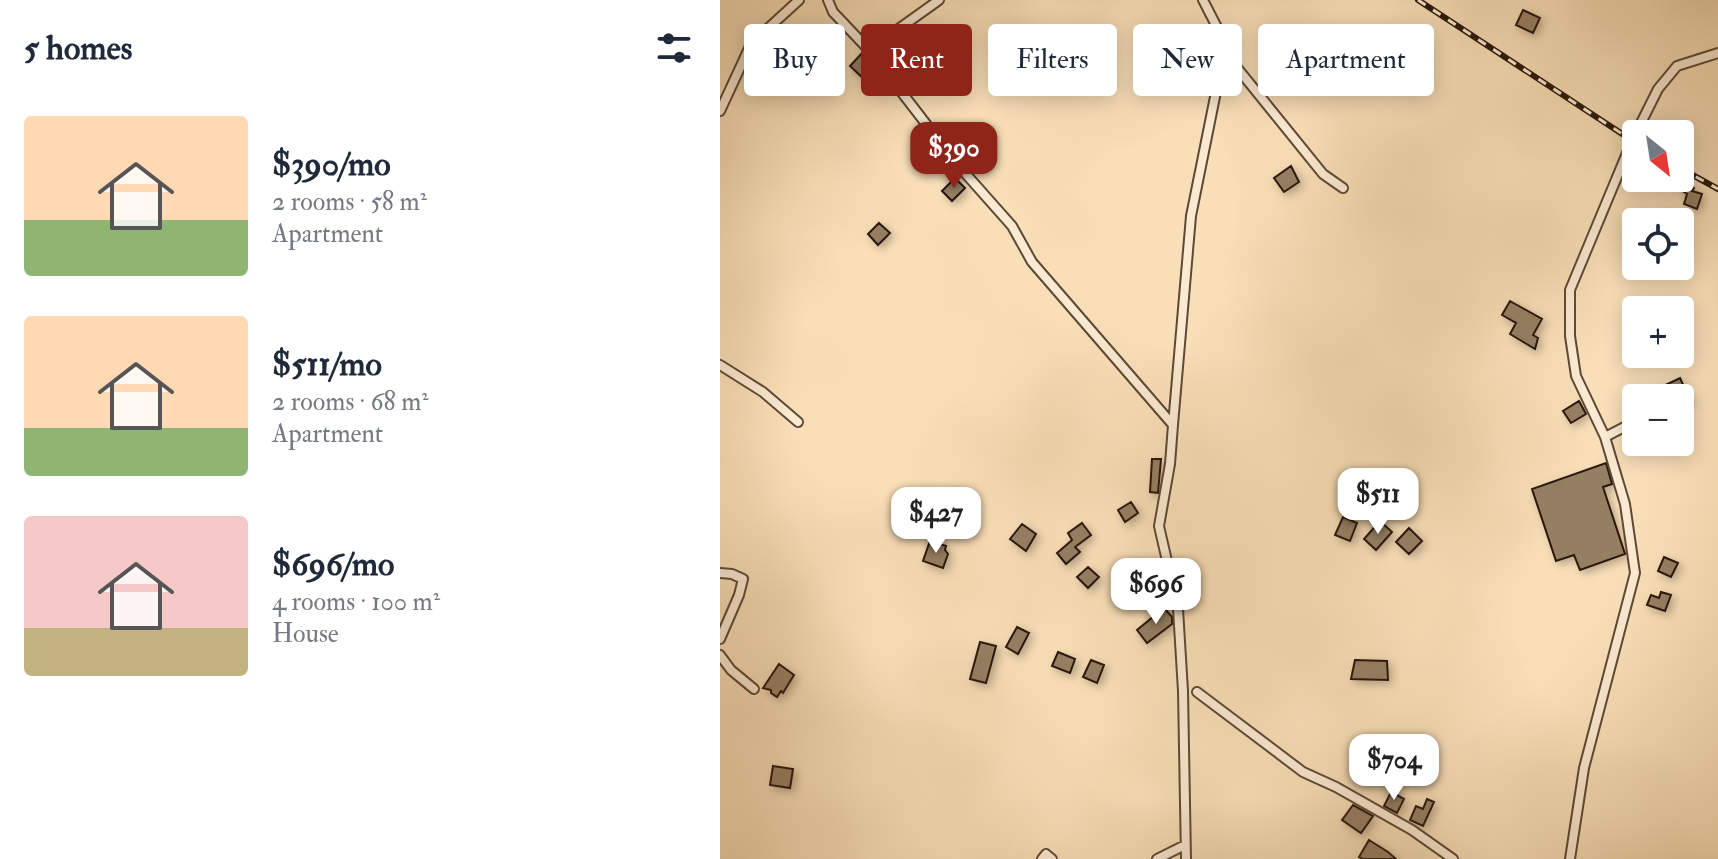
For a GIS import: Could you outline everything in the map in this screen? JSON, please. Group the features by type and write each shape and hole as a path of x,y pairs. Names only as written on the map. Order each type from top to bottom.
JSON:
{"street":[{"path":"720,111 751,44 799,0"},
{"path":"828,0 833,12 861,42"},
{"path":"905,24 939,0"},
{"path":"1203,0 1215,24"},
{"path":"1570,859 1584,768 1635,573 1625,504 1605,437 1576,376 1570,336 1570,290 1632,141 1658,89 1677,66 1718,53"},
{"path":"1242,74 1323,174 1343,188"},
{"path":"905,96 957,164 1012,226 1032,262 1173,425"},
{"path":"1186,859 1178,609 1159,526 1170,464 1191,216 1215,96"},
{"path":"720,365 763,392 798,422"},
{"path":"1605,437 1622,428"},
{"path":"720,573 743,579 720,639"},
{"path":"720,655 731,670 754,689"},
{"path":"1197,692 1303,772 1412,830 1453,859"},
{"path":"1157,859 1185,845"},
{"path":"1042,859 1046,854 1052,859"}],"building":[{"path":"1523,10 1540,18 1533,33 1516,25"},
{"path":"861,54 861,76 850,66"},
{"path":"1291,166 1299,182 1284,192 1274,178"},
{"path":"955,178 965,188 952,201 942,191"},
{"path":"1684,192 1702,194 1697,209 1684,204 1687,194"},
{"path":"879,223 890,233 878,245 868,234"},
{"path":"1510,301 1542,319 1533,335 1538,338 1535,349 1510,334 1516,323 1502,315"},
{"path":"1680,378 1683,384 1667,384"},
{"path":"1579,401 1586,414 1571,423 1563,411"},
{"path":"1152,459 1161,459 1158,493 1150,492"},
{"path":"1606,463 1612,484 1603,487 1625,554 1580,570 1574,555 1556,561 1532,489"},
{"path":"1131,502 1138,513 1125,522 1118,510"},
{"path":"1343,517 1357,523 1350,541 1335,535"},
{"path":"1380,521 1392,532 1376,550 1364,539"},
{"path":"1082,523 1091,535 1075,547 1080,552 1066,564 1057,553 1072,540 1068,533"},
{"path":"1022,524 1036,534 1026,551 1010,539"},
{"path":"1409,528 1422,541 1409,554 1396,542"},
{"path":"930,541 946,546 948,554 943,568 923,561"},
{"path":"1664,557 1678,563 1671,577 1658,571"},
{"path":"1088,567 1099,577 1088,588 1077,577"},
{"path":"1661,592 1671,595 1665,611 1647,605 1651,595 1659,598"},
{"path":"1164,608 1172,617 1172,624 1147,643 1137,630"},
{"path":"1017,627 1029,633 1018,654 1006,647"},
{"path":"980,642 996,646 986,683 970,679"},
{"path":"1058,652 1075,659 1070,673 1052,666"},
{"path":"1091,660 1104,665 1097,683 1083,677"},
{"path":"1355,660 1387,661 1388,680 1351,679"},
{"path":"779,664 794,675 777,697 771,690 763,688"},
{"path":"773,766 793,769 790,788 770,785"},
{"path":"1391,792 1404,799 1397,813 1384,806"},
{"path":"1427,799 1434,802 1423,826 1410,820 1416,806 1423,809"},
{"path":"1353,805 1373,816 1361,833 1342,820"},
{"path":"1369,840 1388,852 1396,859 1359,857"}],"railway":[{"path":"1418,0 1622,134"},
{"path":"1694,176 1718,189"}]}
